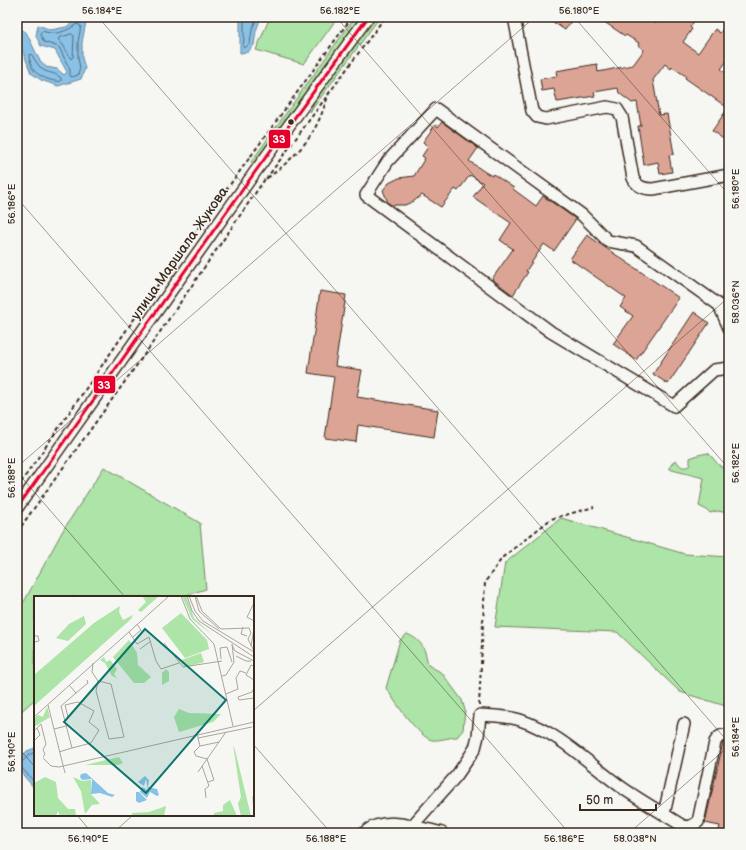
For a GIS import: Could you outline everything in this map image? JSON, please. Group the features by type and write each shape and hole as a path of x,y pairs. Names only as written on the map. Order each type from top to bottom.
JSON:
{"street":[{"name":"улица Маршала Жукова","path":"17,508 255,172 368,17"},
{"path":"514,17 532,111 537,117 546,119 607,107 617,109 622,117 633,178 635,183 643,188 653,189 729,175"},
{"path":"729,328 719,305 636,246 608,241 582,215 436,110 388,161 366,195 551,332 674,406 714,370 729,368"},
{"path":"412,826 457,775 475,748 480,716 500,716 520,720 546,732 558,739 624,789 684,826 690,827 698,822 715,742 721,735 729,736"},
{"path":"664,814 684,724"},
{"path":"364,833 377,826 388,824 412,826 442,833"}],"path":[{"path":"17,488 173,263 352,17"},
{"path":"17,532 149,348 264,178 385,17"},
{"path":"264,178 272,175 300,149 315,130 329,93"},
{"path":"480,716 478,702 485,582 503,557 552,519 594,507"}],"green space":[{"path":"270,17 338,17 304,64 256,50"},
{"path":"355,17 361,17 255,164 251,162"},
{"path":"375,17 380,17 310,112 315,99"},
{"path":"708,453 719,465 729,469 729,513 717,511 710,513 699,506 704,478 669,468 676,460 682,467 688,466 690,465 690,458"},
{"path":"104,467 200,523 206,589 183,596 34,596 34,700 17,715 17,611 25,600 62,532"},
{"path":"561,518 685,554 729,557 729,707 680,692 617,632 495,627 505,563"},
{"path":"407,634 420,643 426,654 428,665 442,673 462,700 465,710 463,730 457,737 432,740 426,737 413,725 386,688 400,640"}],"water":[{"path":"240,17 261,17 256,31 254,45 248,52 240,53"},
{"path":"77,20 86,22 82,42 82,58 85,68 81,79 58,86 41,80 31,73 22,49 17,45 17,28 26,32 39,59 46,67 57,69 64,75 67,72 55,50 41,46 36,36 38,25 51,30 66,27"},
{"path":"34,748 34,788 17,768 17,761 27,751"}],"building":[{"path":"546,17 574,17 565,30"},
{"path":"597,17 647,17 656,23 660,17 697,17 690,27 692,29 683,42 698,53 715,29 720,33 729,20 729,58 721,69 729,75 729,143 712,131 728,108 685,78 686,76 672,67 671,69 665,64 653,80 659,115 667,114 674,154 669,155 672,172 660,174 658,162 644,165 638,126 641,126 637,102 632,103 619,93 618,88 594,92 595,96 557,102 554,89 542,91 540,79 557,76 556,71 597,64 598,72 633,65 644,50 638,45 639,43 626,35 625,36"},
{"path":"442,122 478,148 469,161 492,176 493,174 514,188 513,189 536,206 543,196 576,219 554,251 544,244 526,271 528,272 513,295 492,279 513,249 500,240 511,223 473,197 483,183 470,175 458,191 455,189 441,207 422,195 405,205 391,205 388,203 383,190 389,183 399,178 414,176 425,158 422,156 428,147 423,142 435,125 438,127"},
{"path":"587,235 679,298 636,360 613,344 633,316 620,307 626,298 570,259"},
{"path":"320,291 346,295 335,366 362,370 357,397 438,410 434,437 358,425 356,442 325,438 334,377 308,373"},
{"path":"694,312 709,323 668,384 653,374"},
{"path":"723,743 729,744 729,833 718,833 720,826 705,823"}],"transit line":[{"name":"33","path":"17,508 255,172 368,17"}]}
